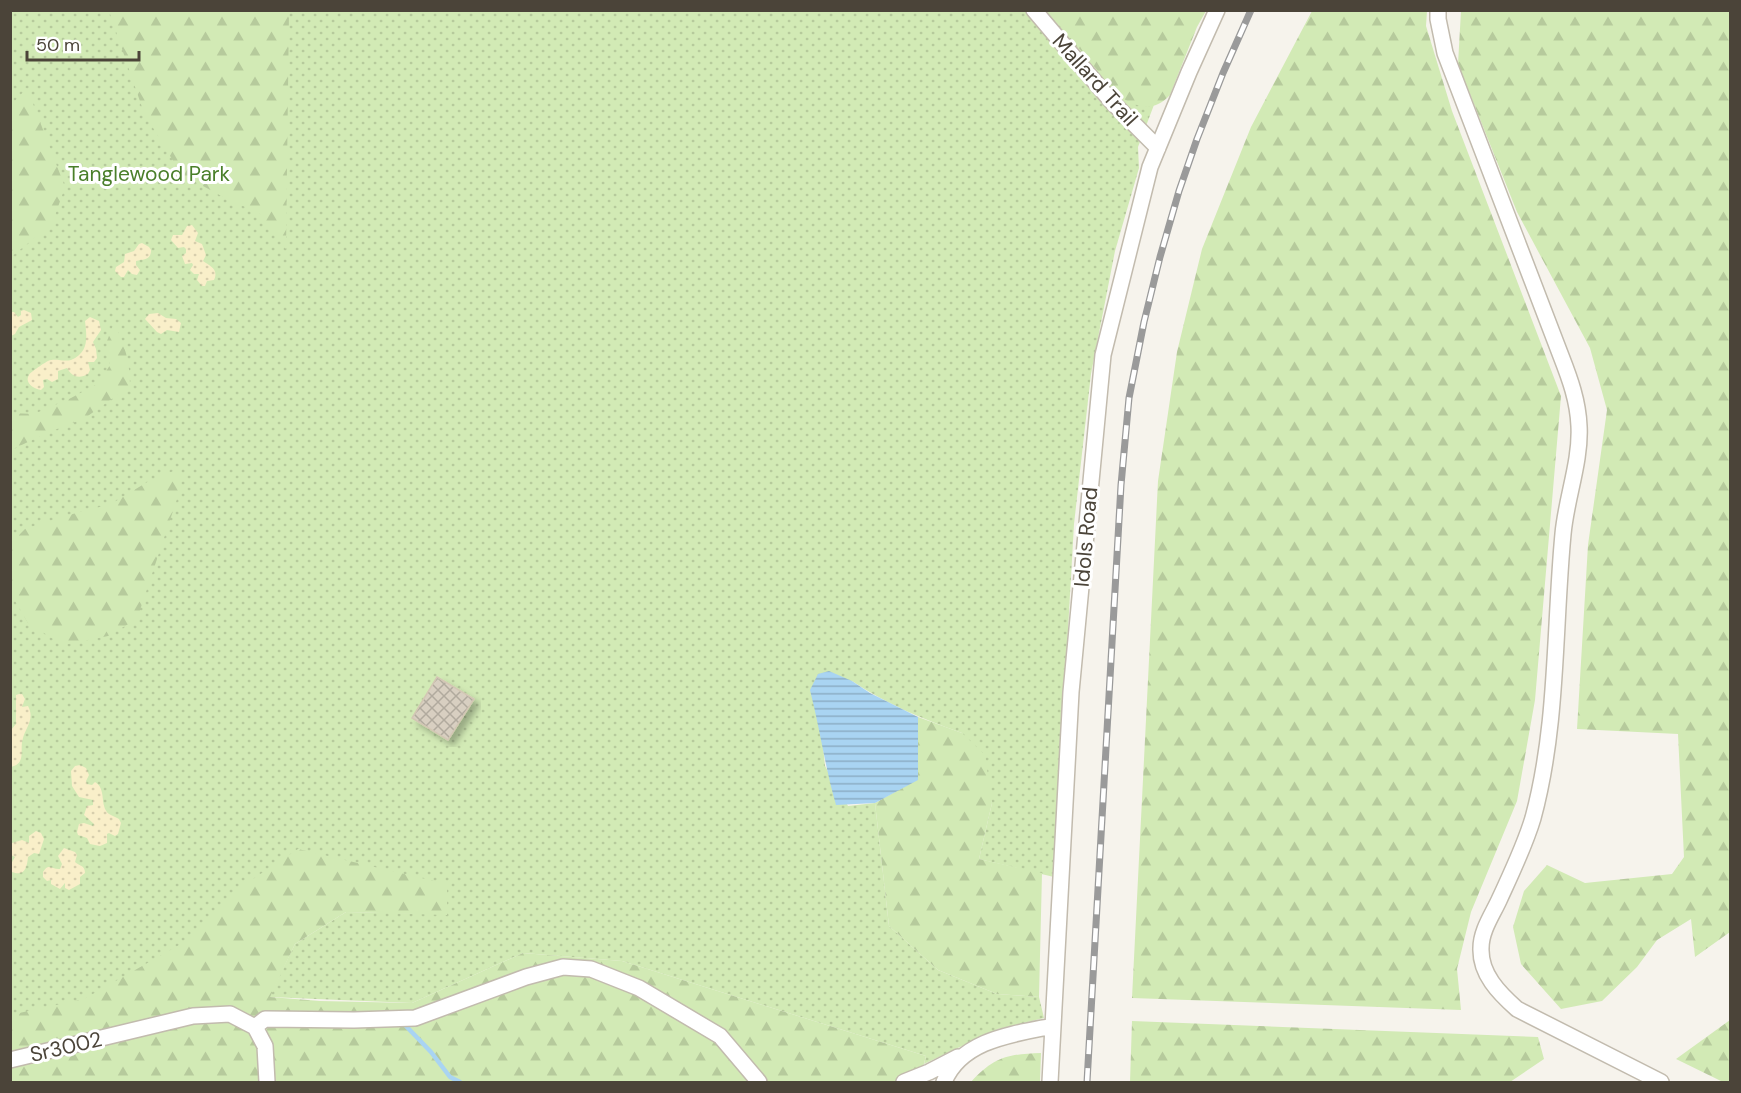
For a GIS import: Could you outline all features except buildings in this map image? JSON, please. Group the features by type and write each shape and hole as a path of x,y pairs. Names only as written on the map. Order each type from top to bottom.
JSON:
{"street":[{"name":"Mallard Trail","path":"1034,10 1112,102 1158,148"},
{"name":"Idols Road","path":"1050,1083 1071,692 1103,355 1150,167 1217,10"},
{"path":"1438,10 1445,53 1575,394 1580,427 1564,516 1552,702 1542,782 1530,829 1485,928 1481,949 1485,970 1498,993 1516,1009 1661,1083"},
{"path":"267,1083 265,1046 255,1027 266,1019 415,1018 526,976 563,967 591,969 639,988 720,1036 759,1083"},
{"name":"Sr3002","path":"10,1060 194,1016 230,1014 255,1027"},
{"path":"904,1083 970,1050 1008,1035 1053,1026"},
{"path":"944,1083 955,1065 970,1050"}],"green space":[{"name":"Tanglewood Park","path":"10,11 1195,11 1168,68 1138,147 1139,168 1115,251 1091,374 1074,524 1054,877 979,859 992,803 962,733 905,710 852,681 822,736 825,766 848,806 875,803 889,926 938,970 997,994 1039,997 1044,1018 998,1029 924,1064 926,1056 622,961 523,953 412,1003 269,997 295,944 346,912 447,914 298,849 280,972 11,1039"},
{"path":"109,11 289,11 286,249 259,213 181,174 144,113"},
{"path":"1048,11 1206,11 1197,27 1170,95 1157,105 1144,107 1131,103 1118,95"},
{"path":"1312,11 1427,11 1426,26 1452,111 1561,396 1535,700 1517,801 1471,912 1457,969 1461,1010 1132,998 1158,481 1177,352 1202,249 1251,127"},
{"path":"1461,11 1730,11 1730,932 1695,957 1691,919 1657,940 1637,967 1602,1001 1561,1009 1521,964 1513,927 1524,891 1547,865 1585,883 1672,874 1684,857 1678,734 1577,729 1588,545 1607,410 1590,348 1517,212 1458,64"},
{"path":"27,88 65,187 52,224 11,257 11,105"},
{"path":"114,323 126,354 130,386 85,418 11,450 11,413 34,414 99,383 110,365 107,341"},
{"path":"181,468 180,490 137,619 108,636 63,645 28,623 11,594 11,543 25,529 111,504 149,481"},
{"path":"918,717 962,733 985,755 992,803 979,859 1042,873 1039,997 997,994 938,970 889,926 875,803 918,779"},
{"path":"298,849 447,884 447,915 346,912 295,944 270,997 320,1001 412,1003 523,953 622,961 926,1056 919,1082 11,1082 10,1015 84,999 188,940 241,887"},
{"path":"1730,1020 1730,1082 1723,1082 1676,1059"},
{"path":"1132,1021 1538,1037 1544,1059 1510,1082 1130,1082"},
{"path":"1041,1053 1040,1082 971,1082 987,1067 1002,1058 1019,1054"}],"sand":[{"path":"192,225 198,233 195,241 202,244 206,255 203,261 213,268 215,273 214,280 207,281 205,286 197,280 199,274 194,274 190,270 192,263 185,264 182,256 186,253 186,249 178,248 171,240 173,235 182,235 187,226"},
{"path":"142,243 151,250 150,256 136,261 140,270 137,275 128,270 124,277 121,277 115,271 116,267 124,262 125,254 134,251"},
{"path":"24,310 31,313 32,320 19,327 11,336 11,312 18,317"},
{"path":"158,313 181,323 179,332 167,330 161,334 157,332 145,319 149,314"},
{"path":"90,317 99,321 101,330 93,342 97,358 94,362 88,362 90,370 88,374 76,376 67,368 58,371 58,379 52,382 47,379 43,380 44,387 41,390 30,385 29,375 44,363 51,360 71,360 81,353 86,344 85,321"},
{"path":"22,694 25,699 22,707 28,706 31,715 23,738 21,759 11,767 11,730 16,724 16,695"},
{"path":"80,765 86,768 89,775 87,784 92,785 95,782 99,785 106,811 119,819 121,823 118,834 115,836 107,834 107,843 100,846 90,844 87,838 78,835 77,832 79,824 93,826 94,824 84,815 87,806 93,805 93,800 79,797 72,786 71,771 75,766"},
{"path":"36,831 41,833 44,839 39,854 34,853 28,857 23,872 12,872 11,864 15,857 11,855 12,843 22,840 29,843 29,836"},
{"path":"64,848 75,852 77,855 75,862 85,870 80,877 80,884 69,890 65,888 65,883 60,889 51,884 51,880 47,881 43,877 43,872 47,867 60,869 62,864 58,856"}],"water":[{"path":"829,671 918,717 918,780 875,803 836,805 810,690 818,674"}],"waterway":[{"path":"405,1025 431,1052 450,1077 460,1082"}],"railway":[{"path":"1087,1082 1121,485 1129,398 1144,322 1179,191 1223,73 1251,10"}]}
